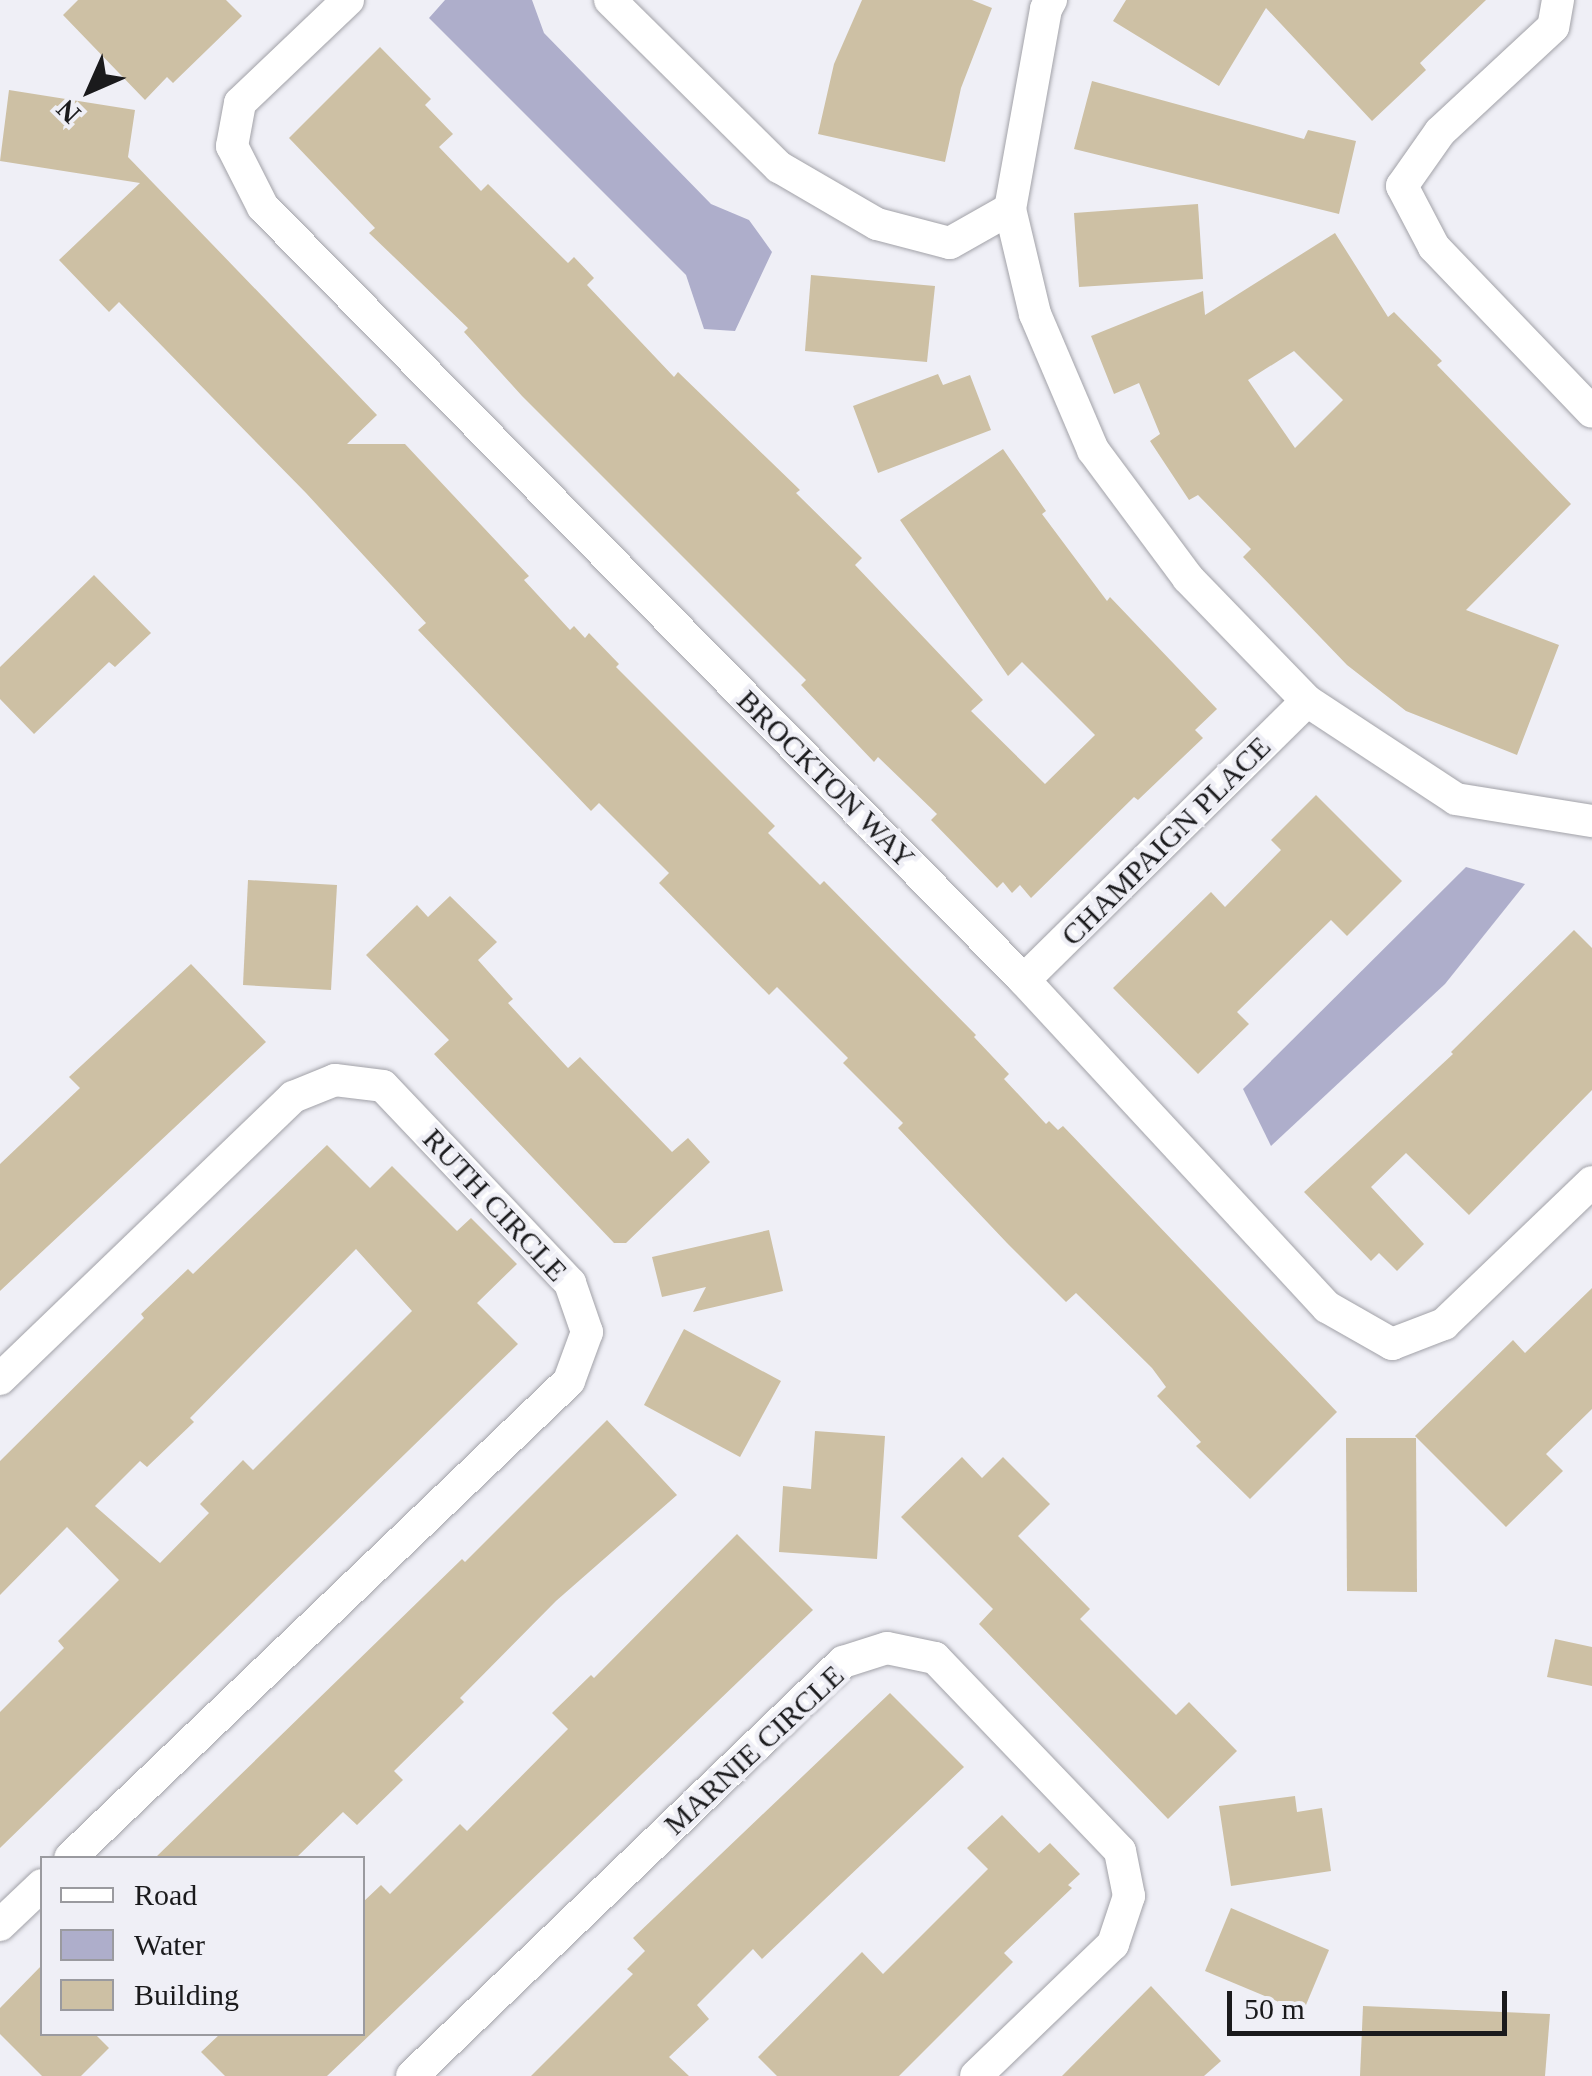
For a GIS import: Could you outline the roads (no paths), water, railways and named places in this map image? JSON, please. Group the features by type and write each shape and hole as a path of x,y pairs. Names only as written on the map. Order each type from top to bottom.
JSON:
{"street":[{"name":"BROCKTON WAY","path":"348,0 240,103 232,146 262,207 1024,980 1327,1308 1392,1344 1444,1324 1592,1182"},
{"path":"610,0 779,166 877,224 950,243 1010,208"},
{"path":"1051,0 1046,8 1010,208 1035,314 1093,450 1188,578 1307,702 1456,798 1592,822"},
{"path":"1558,0 1553,27 1440,132 1402,186 1434,247 1592,412"},
{"name":"CHAMPAIGN PLACE","path":"1024,980 1307,702"},
{"name":"RUTH CIRCLE","path":"0,1379 293,1097 335,1080 383,1086 570,1283 587,1332 569,1380 72,1856"},
{"name":"MARNIE CIRCLE","path":"412,2076 844,1662 887,1648 936,1658 1120,1851 1130,1896 1113,1944 976,2076"},
{"path":"0,1926 40,1887"}],"water":[{"path":"445,0 532,0 544,33 711,204 749,220 772,252 735,331 704,329 686,275 429,18"},
{"path":"1466,867 1525,884 1445,984 1271,1146 1243,1089"}]}
